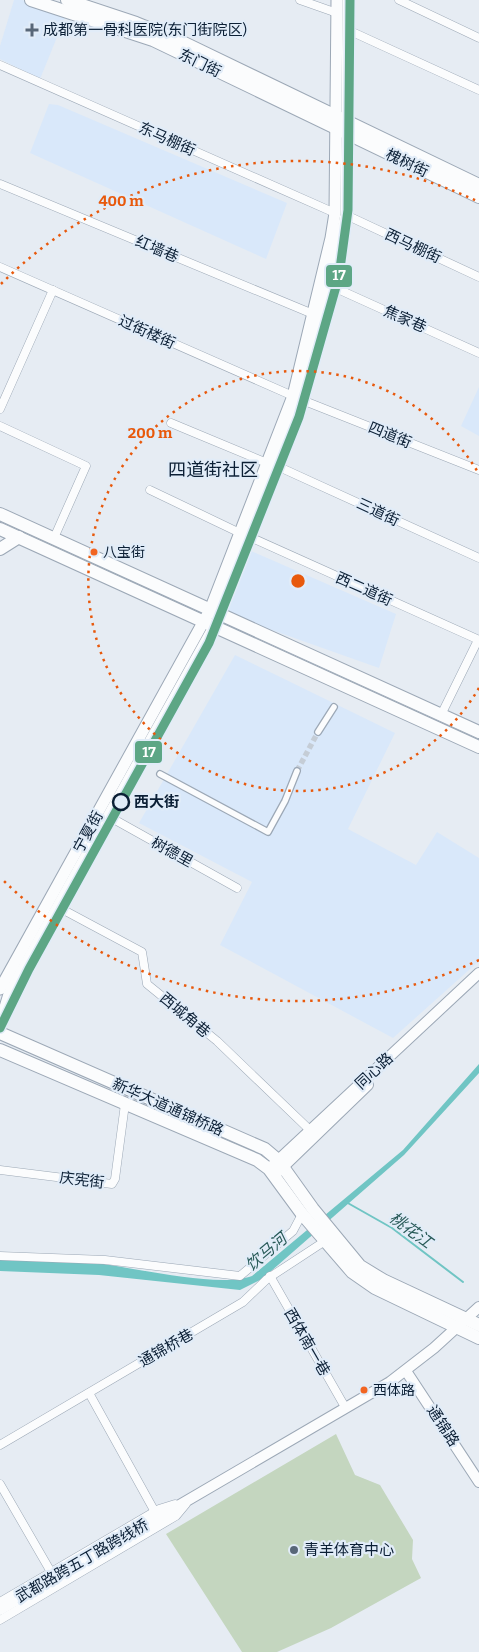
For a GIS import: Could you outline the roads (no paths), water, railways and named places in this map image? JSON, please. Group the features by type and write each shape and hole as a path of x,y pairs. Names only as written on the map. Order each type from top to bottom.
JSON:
{"main road":[{"name":"东门街","path":"31,0 153,40 341,126"},
{"name":"东门街","path":"67,0 136,22 178,40 341,126"},
{"path":"209,625 298,398 330,286 340,214 341,126 337,0"},
{"path":"341,126 348,30 348,0"},
{"name":"槐树街","path":"341,126 479,185"},
{"name":"槐树街","path":"341,126 479,197"},
{"path":"298,398 313,314 340,214"},
{"path":"0,514 479,732"},
{"path":"0,529 479,747"},
{"path":"0,549 19,537"},
{"name":"宁夏街","path":"0,1024 9,994 108,816 209,625"},
{"name":"宁夏街","path":"0,989 209,625"},
{"name":"新华大道通锦桥路","path":"0,1033 265,1149 307,1213 326,1237"},
{"name":"新华大道通锦桥路","path":"0,1050 276,1168"},
{"path":"326,1237 352,1272 375,1288 468,1324 479,1338"}],"street":[{"path":"300,0 337,14"},
{"path":"399,0 479,38"},
{"path":"348,30 479,90"},
{"name":"东马棚街","path":"0,65 340,214"},
{"name":"红墙巷","path":"0,184 313,314"},
{"name":"西马棚街","path":"340,214 479,277"},
{"name":"过街楼街","path":"0,267 298,398"},
{"name":"焦家巷","path":"330,286 479,353"},
{"path":"0,409 53,290"},
{"name":"四道街","path":"298,398 479,470"},
{"name":"三道街","path":"171,423 272,465 479,558"},
{"path":"0,426 86,466 54,538"},
{"name":"西二道街","path":"150,490 478,640"},
{"path":"441,715 478,640"},
{"path":"318,732 334,707"},
{"path":"160,774 268,832 285,802 297,771"},
{"name":"树德里","path":"108,816 236,888"},
{"name":"西城角巷","path":"58,907 142,952 147,984 216,1041 313,1132"},
{"name":"同心路","path":"313,1132 479,973"},
{"path":"276,1168 479,979"},
{"name":"庆宪街","path":"0,1170 112,1184 115,1179 126,1104"},
{"path":"0,1256 105,1260 240,1276 293,1231 307,1213"},
{"name":"通锦桥巷","path":"0,1445 243,1302 270,1276 326,1237"},
{"name":"西体南一巷","path":"270,1276 345,1407"},
{"path":"0,1603 51,1572 160,1513 189,1500 406,1371 468,1324 479,1308"},
{"name":"通锦路","path":"406,1371 479,1482"},
{"path":"89,1393 160,1513"},
{"path":"0,1484 51,1572"},
{"path":"0,1620 176,1516 189,1500"},
{"name":"武都路跨五丁路跨线桥","path":"0,1603 160,1513"}],"water":[{"path":"479,1064 479,1073 404,1155 262,1279 240,1290 99,1275 0,1271 0,1258 88,1262 217,1280 252,1276 403,1150"}],"waterway":[{"name":"桃花江","path":"346,1202 392,1228 463,1282"}],"tunnel":[{"path":"297,771 318,732"}],"place":[{"name":"成都第一骨科医院(东门街院区)","path":"32,30"},
{"name":"八宝街","path":"94,552"},
{"name":"西大街","path":"121,802"},
{"name":"西体路","path":"364,1390"},
{"name":"青羊体育中心","path":"294,1550"}],"district":[{"name":"四道街社区","path":"213,470"}],"water label":[{"name":"饮马河","path":"266,1252"}]}
